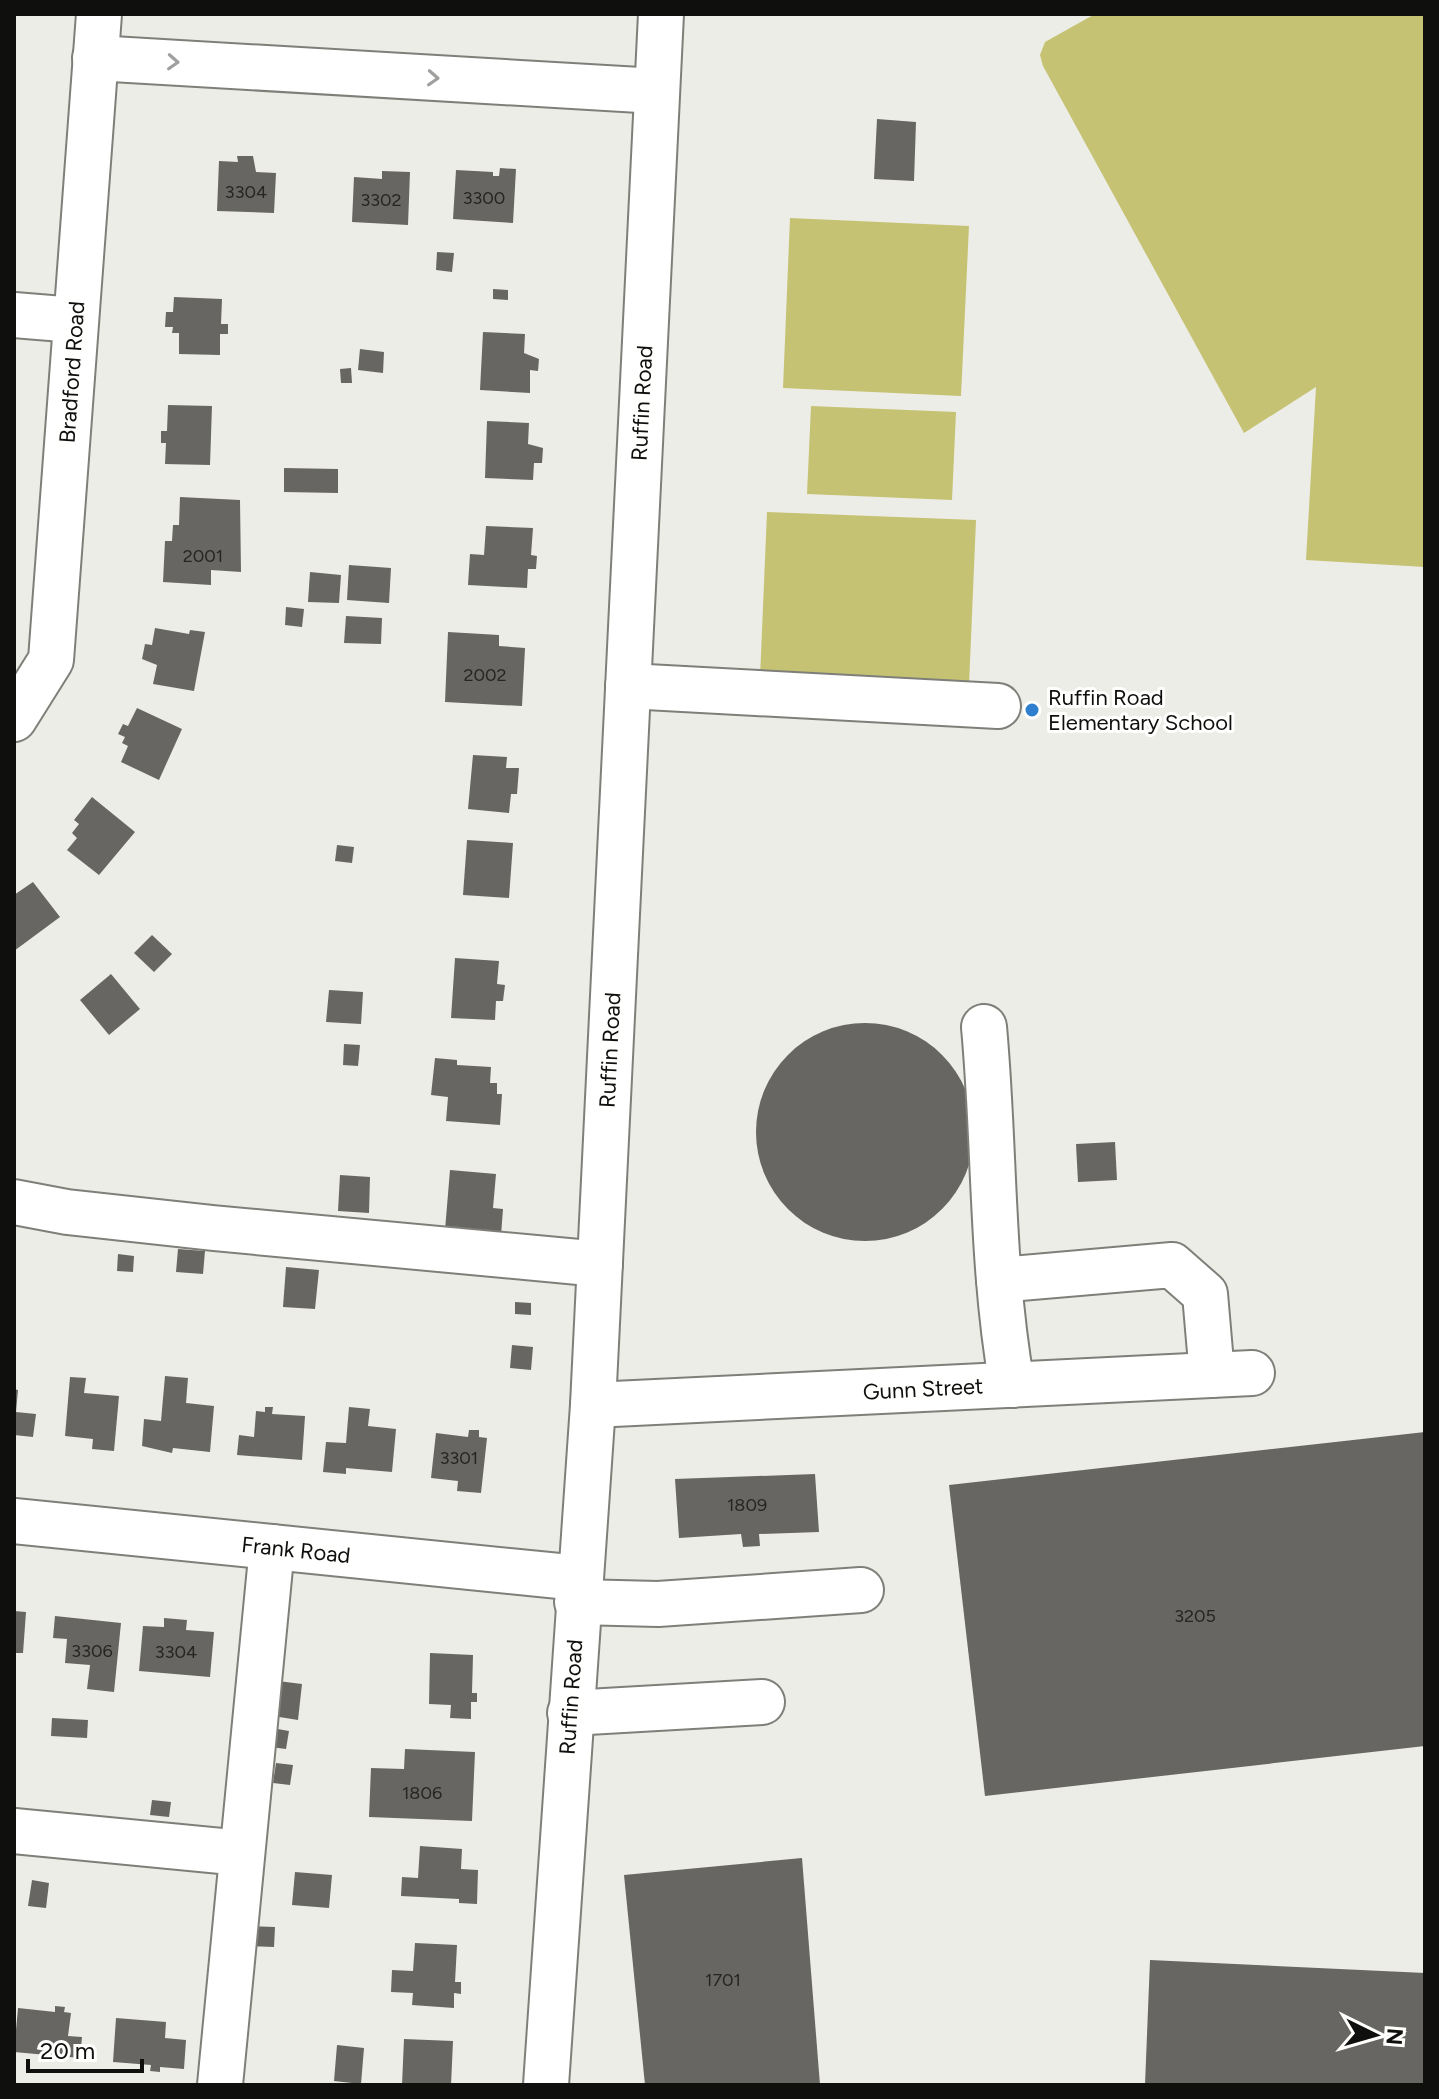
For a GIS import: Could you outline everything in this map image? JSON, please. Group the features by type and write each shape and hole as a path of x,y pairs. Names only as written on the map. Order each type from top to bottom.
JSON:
{"street":[{"name":"Bradford Road","path":"14,719 51,660 99,14"},
{"name":"Ruffin Road","path":"546,2085 593,1405 661,14"},
{"path":"95,58 657,91"},
{"path":"14,315 75,320"},
{"path":"628,686 998,706"},
{"path":"984,1027 993,1123 1002,1329 1012,1385"},
{"path":"14,1202 67,1212 213,1228 600,1264"},
{"name":"Gunn Street","path":"593,1405 1232,1374 1205,1294 1172,1265 999,1280"},
{"name":"Frank Road","path":"14,1521 272,1547 658,1604 861,1590"},
{"path":"220,2085 272,1547"},
{"path":"570,1713 762,1702"},
{"path":"14,1831 242,1853"}],"shaded area":[{"path":"1095,14 1425,14 1425,567 1306,560 1316,387 1244,433 1043,66 1040,55 1045,42"},
{"path":"790,218 969,226 961,396 783,388"},
{"path":"811,406 956,412 952,500 807,494"},
{"path":"767,512 976,520 968,709 759,701"}],"building":[{"path":"877,119 916,122 914,181 874,179"},
{"path":"237,156 253,156 256,172 276,173 274,213 217,211 219,161 238,162"},
{"path":"500,168 516,169 513,223 453,219 456,170 493,172 493,176 499,176"},
{"path":"382,171 410,172 408,225 352,222 354,177 382,179"},
{"path":"437,252 454,253 452,272 436,270"},
{"path":"493,289 508,290 508,300 493,299"},
{"path":"174,297 222,299 221,324 228,324 228,334 220,334 220,355 179,354 179,333 172,333 173,327 165,327 166,312 173,312"},
{"path":"483,332 525,334 524,353 539,359 538,371 530,370 530,393 480,390"},
{"path":"360,349 384,352 383,373 358,370"},
{"path":"351,368 352,383 341,383 340,369"},
{"path":"168,405 212,406 210,465 165,464 166,443 161,443 161,431 167,431"},
{"path":"487,421 529,423 528,444 543,448 542,463 534,463 533,480 485,478"},
{"path":"284,468 338,469 338,493 284,492"},
{"path":"180,497 240,500 241,572 211,570 211,585 163,582 165,541 172,541 173,525 179,525"},
{"path":"486,526 533,528 531,555 537,556 536,569 528,569 527,588 468,585 470,554 484,555"},
{"path":"349,565 391,568 389,603 347,600"},
{"path":"310,572 341,575 339,603 308,602"},
{"path":"286,607 304,609 302,627 285,625"},
{"path":"346,616 382,618 381,644 344,643"},
{"path":"155,628 189,634 190,630 205,632 194,691 153,684 157,665 142,659 145,644 152,645"},
{"path":"448,632 499,635 499,646 525,648 522,706 445,702"},
{"path":"137,708 182,729 159,780 121,762 128,746 122,743 125,737 118,734 123,724 128,726"},
{"path":"473,755 507,757 506,768 519,768 517,794 511,794 509,813 468,809"},
{"path":"92,797 135,832 99,875 67,850 77,838 72,833 79,824 74,820"},
{"path":"467,840 513,843 509,898 463,895"},
{"path":"337,845 354,847 352,863 335,861"},
{"path":"33,882 60,917 14,951 14,895"},
{"path":"152,935 172,954 154,972 134,953"},
{"path":"455,958 499,961 497,984 505,985 503,1001 496,1001 495,1020 451,1018"},
{"path":"111,974 140,1009 109,1035 80,1000"},
{"path":"329,990 363,992 361,1024 326,1022"},
{"path":"865,1023 907,1031 926,1041 942,1055 956,1071 966,1090 974,1132 966,1174 956,1193 942,1209 926,1223 907,1233 865,1241 823,1233 804,1223 788,1209 774,1193 764,1174 756,1132 764,1090 774,1071 788,1055 804,1041 823,1031"},
{"path":"344,1044 360,1045 358,1066 343,1065"},
{"path":"435,1058 457,1060 457,1065 491,1067 490,1083 497,1083 497,1094 502,1094 500,1125 446,1121 448,1097 431,1095"},
{"path":"1115,1142 1117,1180 1078,1182 1076,1144"},
{"path":"450,1170 496,1174 493,1208 503,1209 501,1235 445,1230"},
{"path":"340,1175 370,1177 369,1213 338,1211"},
{"path":"178,1249 205,1251 203,1274 176,1272"},
{"path":"118,1254 134,1256 133,1272 117,1271"},
{"path":"286,1267 319,1270 315,1309 283,1307"},
{"path":"515,1302 531,1303 531,1315 515,1314"},
{"path":"512,1345 533,1347 531,1370 510,1368"},
{"path":"165,1376 188,1378 186,1403 214,1406 210,1452 173,1448 172,1453 142,1446 144,1419 161,1421"},
{"path":"70,1377 86,1378 84,1393 119,1396 114,1451 92,1449 93,1439 65,1436"},
{"path":"14,1389 18,1390 16,1412 36,1414 33,1437 14,1435"},
{"path":"265,1407 273,1407 272,1414 305,1416 302,1460 237,1455 239,1435 254,1437 256,1411 265,1412"},
{"path":"349,1407 370,1409 368,1426 396,1429 392,1472 346,1468 346,1474 323,1472 326,1442 346,1443"},
{"path":"469,1430 479,1430 479,1437 487,1438 481,1493 457,1491 458,1481 431,1478 436,1433 468,1437"},
{"path":"1425,1432 1425,1746 985,1796 949,1485"},
{"path":"815,1474 819,1532 759,1534 760,1546 743,1547 741,1534 679,1538 675,1479"},
{"path":"14,1611 26,1612 23,1653 14,1653"},
{"path":"55,1616 121,1623 114,1692 87,1689 90,1665 65,1663 67,1639 53,1638"},
{"path":"164,1618 187,1620 186,1630 214,1632 210,1677 139,1671 143,1626 164,1627"},
{"path":"430,1653 473,1655 472,1693 477,1693 477,1702 471,1702 471,1719 450,1718 451,1705 429,1704"},
{"path":"278,1681 302,1684 298,1720 273,1716"},
{"path":"52,1718 88,1720 87,1738 51,1736"},
{"path":"272,1728 289,1731 286,1749 270,1747"},
{"path":"405,1749 475,1752 472,1821 369,1817 371,1768 404,1769"},
{"path":"276,1763 293,1765 290,1785 273,1783"},
{"path":"152,1800 171,1802 169,1817 150,1815"},
{"path":"420,1846 462,1849 461,1869 478,1870 477,1904 459,1903 459,1899 401,1896 402,1877 418,1878"},
{"path":"802,1858 820,2085 645,2085 624,1875"},
{"path":"295,1872 332,1875 329,1908 292,1905"},
{"path":"32,1880 49,1883 46,1908 28,1906"},
{"path":"249,1926 275,1927 274,1947 248,1946"},
{"path":"415,1943 457,1945 455,1982 461,1982 461,1994 454,1993 454,2008 412,2005 413,1993 391,1992 392,1970 413,1971"},
{"path":"1150,1960 1425,1973 1425,2085 1145,2085"},
{"path":"55,2006 65,2007 64,2012 71,2013 68,2036 82,2037 80,2058 14,2052 18,2008 55,2012"},
{"path":"116,2018 166,2022 165,2038 186,2040 184,2069 160,2067 160,2072 150,2071 151,2065 113,2062"},
{"path":"404,2039 453,2041 451,2085 402,2085"},
{"path":"337,2045 364,2048 361,2084 334,2081"}],"place":[{"name":"Ruffin Road Elementary School","path":"1032,710"}]}
